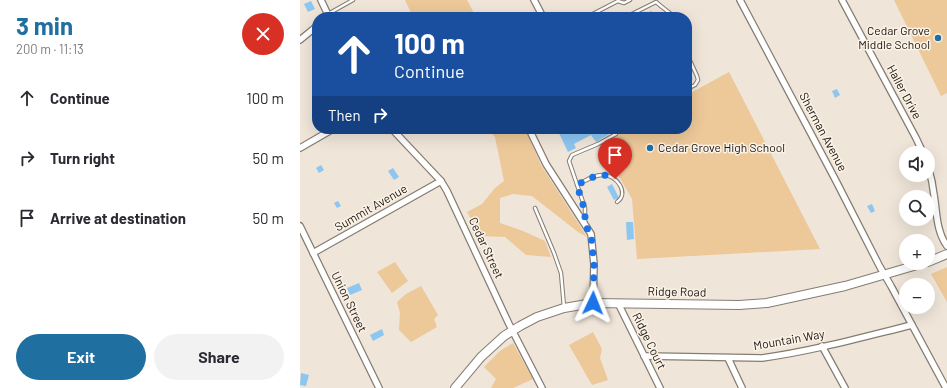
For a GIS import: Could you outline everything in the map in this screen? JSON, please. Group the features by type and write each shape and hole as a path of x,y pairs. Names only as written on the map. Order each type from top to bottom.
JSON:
{"main road":[{"path":"935,259 947,254"},
{"name":"Ridge Road","path":"455,388 488,350 512,330 537,317 564,308 593,303 734,305 776,302 845,286 901,270"}],"street":[{"path":"321,0 326,12"},
{"path":"534,0 540,12"},
{"name":"Sherman Avenue","path":"740,0 946,388"},
{"name":"Haller Drive","path":"842,0 920,146"},
{"path":"300,40 312,30"},
{"path":"300,148 324,134"},
{"name":"Cedar Street","path":"397,134 441,181 447,191 512,330 542,388"},
{"path":"531,134 546,164 591,234 594,264 593,303"},
{"name":"Summit Avenue","path":"313,253 441,181"},
{"path":"931,182 939,229 947,246"},
{"name":"Union Street","path":"300,226 379,388"},
{"name":"Ridge Court","path":"618,303 660,388"},
{"name":"Mountain Way","path":"644,356 762,358 912,325"},
{"path":"822,346 845,388"},
{"path":"728,358 742,388"}],"lane":[{"path":"334,12 353,0"},
{"path":"597,12 618,1 624,3 630,0"},
{"path":"635,12 656,1 668,12"},
{"path":"692,65 698,80 692,86"},
{"path":"585,225 585,211 569,161 572,155 598,144 616,134"},
{"path":"577,185 598,175 611,176 618,183 622,192 622,196 617,202"},
{"path":"535,208 561,273 564,308"}],"shaded area":[{"path":"405,0 467,0 473,12 411,12"},
{"path":"894,0 947,0 947,93 941,96"},
{"name":"Cedar Grove High School","path":"729,72 820,249 637,259 632,199 599,142 614,134 692,134 692,92"},
{"path":"492,134 527,134 541,165 587,237 578,232 532,196 513,194 500,198 500,223 545,241 551,257 526,255 505,237 480,236 467,212 482,204 495,188 504,181 495,137"},
{"path":"395,262 408,281 392,293 377,272"},
{"path":"947,267 947,302 935,281 935,278 933,278 931,274"},
{"path":"421,286 438,315 434,319 437,327 411,342 399,330 400,313 397,302 406,294"},
{"path":"593,332 602,349 600,358 608,380 592,385 569,345"},
{"path":"513,343 533,379 513,388 491,388 496,379 484,367 500,351"}],"building":[{"path":"311,1 315,9 308,12 304,4"},
{"path":"837,89 840,95 835,98 832,91"},
{"path":"559,134 610,134 596,142 591,135 574,144 576,148 568,152"},
{"path":"321,165 324,170 319,173 316,168"},
{"path":"393,168 399,177 394,180 388,171"},
{"path":"612,184 619,198 614,200 607,187"},
{"path":"338,201 341,206 337,208 334,203"},
{"path":"872,204 875,211 871,213 867,206"},
{"path":"626,222 633,222 634,239 627,240"},
{"path":"359,283 362,290 350,295 347,288"},
{"path":"382,329 384,335 373,341 370,335"},
{"path":"301,373 309,375 306,386 300,385"}],"place":[{"name":"Cedar Grove Middle School","path":"938,38"},
{"name":"Cedar Grove High School","path":"650,148"}],"route":[{"path":"593,303 594,264 591,234 585,225 585,211 577,185 598,175 611,176 615,179"}]}
